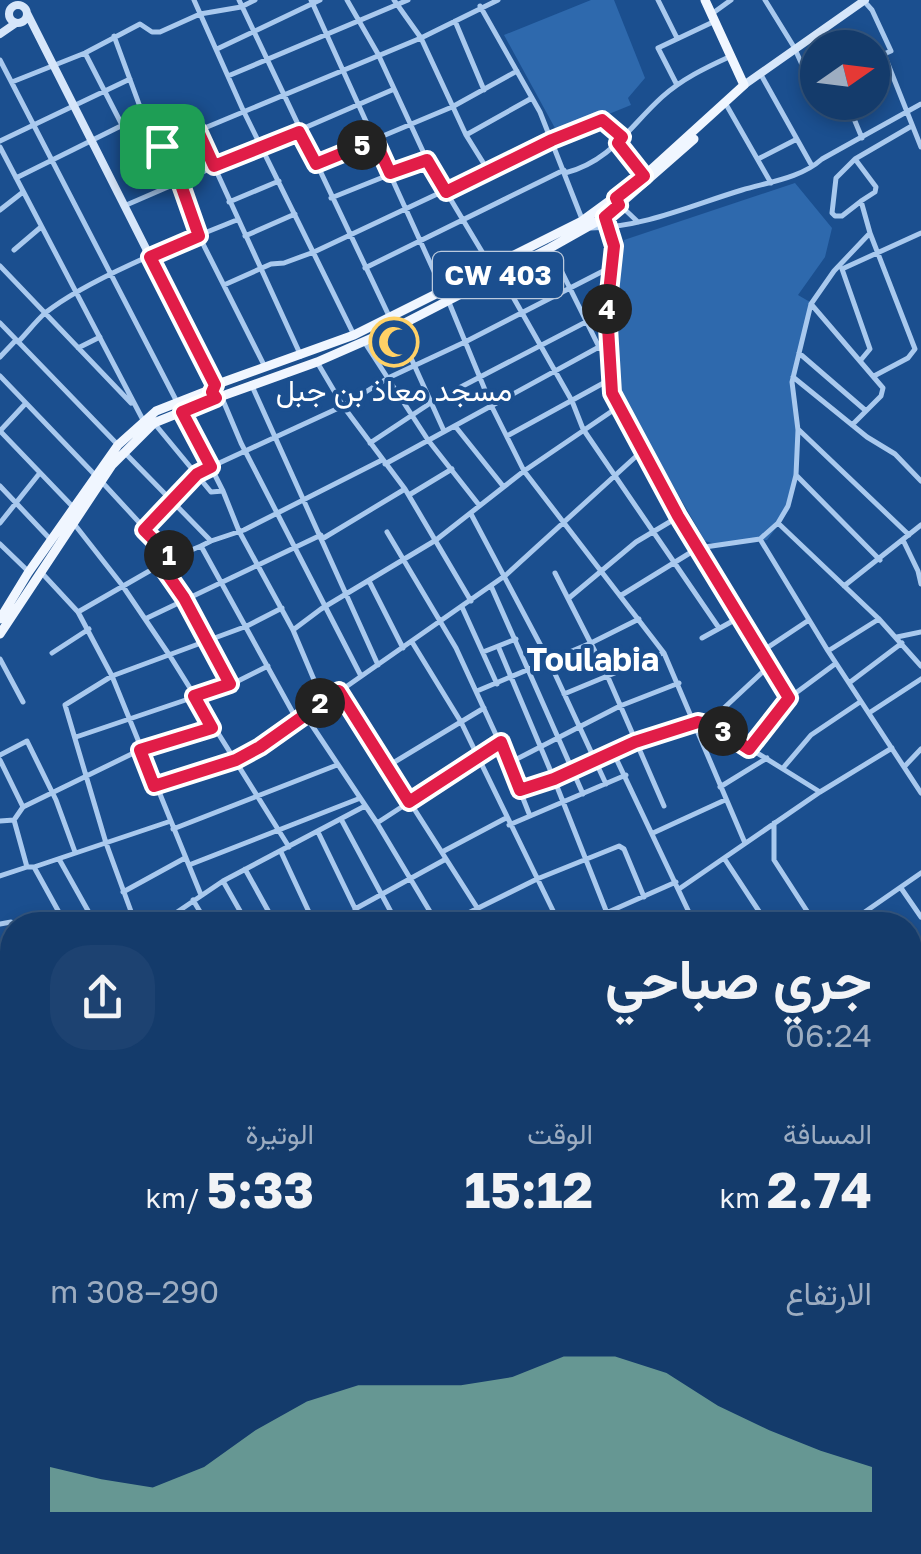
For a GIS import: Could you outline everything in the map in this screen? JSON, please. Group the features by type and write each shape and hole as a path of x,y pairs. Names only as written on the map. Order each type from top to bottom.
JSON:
{"main road":[{"path":"704,0 744,85"},
{"name":"CW 403","path":"148,422 182,412 266,369 393,323 584,224 605,218 617,201 744,85"},
{"name":"CW 403","path":"617,201 727,106 732,96"},
{"name":"CW 403","path":"496,271 550,248 584,224"},
{"name":"CW 403","path":"0,619 73,507 121,448 148,422 176,402 252,386 317,362 358,338"},
{"name":"CW 403","path":"0,634 98,478"}],"street":[{"path":"13,20 24,22 33,0"},
{"path":"194,0 243,110 358,338 428,440 479,505"},
{"path":"12,82 86,53 142,24 152,32 160,32 200,14 255,0"},
{"path":"216,49 320,0"},
{"path":"346,0 378,54 427,160 521,312 572,401 583,430 720,628"},
{"path":"228,76 408,0"},
{"path":"467,0 472,11"},
{"path":"123,162 420,38 498,0"},
{"path":"658,0 677,38"},
{"path":"677,85 658,49 712,18 731,0"},
{"path":"765,0 800,62"},
{"path":"820,30 864,0 881,30"},
{"path":"13,20 10,10 17,2 28,13 361,676"},
{"path":"312,2 446,296 492,408 524,470 664,653 745,844"},
{"path":"240,3 444,431"},
{"path":"395,3 420,38 466,135 489,172"},
{"path":"0,6 38,39"},
{"path":"480,6 532,98 584,224"},
{"path":"1,34 13,20"},
{"path":"455,21 484,90"},
{"path":"114,36 143,116 180,182 199,236 266,369"},
{"path":"744,85 800,43"},
{"path":"86,53 122,126"},
{"path":"365,268 564,171 597,161 677,85 729,57"},
{"path":"0,60 176,402"},
{"path":"316,164 452,107 517,71"},
{"path":"890,71 921,148"},
{"path":"760,73 813,167"},
{"path":"130,79 0,144 2,157 137,409"},
{"path":"124,206 393,90"},
{"path":"466,135 532,98"},
{"path":"789,698 678,516 618,407 607,354 607,311 614,266 605,218 638,222 772,183 813,167 822,158 921,104"},
{"path":"727,106 772,183"},
{"path":"16,178 143,116"},
{"path":"224,285 314,252 602,120 644,176"},
{"path":"854,120 862,138"},
{"path":"855,159 876,187 875,192 842,216 835,216 832,213 836,178 855,159 910,127"},
{"path":"198,131 301,356"},
{"path":"759,158 797,138"},
{"path":"331,198 427,160"},
{"path":"230,202 279,180"},
{"path":"0,210 23,192"},
{"path":"617,201 638,222"},
{"path":"862,201 870,233 910,334 913,354 874,376"},
{"path":"245,236 296,214"},
{"path":"0,357 45,314 77,294 237,220"},
{"path":"14,250 41,228"},
{"path":"620,596 698,548 760,539 778,523 788,506 796,475 798,430 793,377 811,304 834,271 870,233"},
{"path":"834,271 921,234"},
{"path":"550,248 599,347 607,354"},
{"path":"0,266 211,492 223,491"},
{"path":"144,530 197,474 343,406 415,364 614,266"},
{"path":"842,269 870,348 860,361"},
{"path":"811,304 884,390 852,424"},
{"path":"370,443 432,402 607,311"},
{"path":"0,323 212,541"},
{"path":"910,334 921,330"},
{"path":"78,348 100,337"},
{"path":"78,612 172,558 239,531 492,408 599,347"},
{"path":"799,353 866,410"},
{"path":"317,362 343,406 407,492 471,601"},
{"path":"0,376 172,558"},
{"path":"793,377 895,454 921,481"},
{"path":"507,436 610,379"},
{"path":"252,386 378,666"},
{"path":"26,403 0,431 73,507"},
{"path":"293,630 436,540 524,470 618,407"},
{"path":"182,412 239,531 293,630 324,701"},
{"path":"455,426 503,486"},
{"path":"798,430 906,537 921,584"},
{"path":"154,786 236,760 260,747 442,622 506,575 642,450"},
{"path":"914,473 921,468"},
{"path":"145,618 322,537 452,469"},
{"path":"0,523 39,474"},
{"path":"796,475 880,560"},
{"path":"0,486 50,540"},
{"path":"471,514 506,575 606,784"},
{"path":"569,598 654,530 678,516"},
{"path":"73,522 145,618 288,847"},
{"path":"778,523 879,619 921,666"},
{"path":"844,586 921,525"},
{"path":"387,532 442,622 478,691 530,816"},
{"path":"760,539 921,793"},
{"path":"0,544 28,573 41,570 78,612 112,676 201,895"},
{"path":"201,546 297,720"},
{"path":"161,565 184,598 230,684"},
{"path":"555,572 607,676 664,806"},
{"path":"370,581 403,648"},
{"path":"490,586 584,794"},
{"path":"131,912 65,705 112,676 247,626 282,608"},
{"path":"462,608 497,684"},
{"path":"702,638 740,617"},
{"path":"828,651 879,619"},
{"path":"478,691 639,620"},
{"path":"761,652 809,620"},
{"path":"52,653 88,630"},
{"path":"848,683 900,640 921,632"},
{"path":"483,652 516,639"},
{"path":"412,642 460,722 553,912"},
{"path":"498,646 607,912"},
{"path":"564,694 664,653"},
{"path":"0,659 22,702"},
{"path":"749,749 789,698 836,664"},
{"path":"76,738 230,684 268,666"},
{"path":"708,723 769,666"},
{"path":"869,713 921,679"},
{"path":"509,763 620,706 678,683"},
{"path":"339,691 474,910"},
{"path":"784,768 811,735 860,701"},
{"path":"388,766 485,708"},
{"path":"304,715 432,912"},
{"path":"520,790 635,742 695,723 708,723 820,792"},
{"path":"14,820 23,807 86,774 140,750 212,728"},
{"path":"23,807 0,757 27,741 75,852"},
{"path":"377,822 501,742"},
{"path":"609,912 678,885 892,748"},
{"path":"904,767 921,748"},
{"path":"613,752 689,912"},
{"path":"720,787 766,758"},
{"path":"173,829 338,765"},
{"path":"355,909 507,821 563,804 626,775"},
{"path":"123,892 187,861 359,799"},
{"path":"653,833 725,800"},
{"path":"176,912 223,881 364,806"},
{"path":"341,819 391,912"},
{"path":"0,821 14,820"},
{"path":"14,820 30,867 58,912"},
{"path":"0,876 170,821"},
{"path":"774,824 774,860 808,912"},
{"path":"318,832 356,912"},
{"path":"470,912 621,846 644,896"},
{"path":"280,852 310,912"},
{"path":"724,858 759,912"},
{"path":"59,859 89,912"},
{"path":"245,869 269,912"},
{"path":"865,912 921,873"},
{"path":"223,881 241,912"},
{"path":"901,888 918,912"},
{"path":"193,900 200,912"}],"shaded area":[{"path":"591,0 614,0 645,78 628,98 631,105 567,131 556,130 504,35"},
{"path":"795,183 832,228 825,257 798,295 810,302 790,382 797,430 797,476 789,510 767,540 718,545 705,541 616,387 611,318 624,240"}],"place":[{"name":"مسجد معاذ بن جبل","path":"394,342"}],"district":[{"name":"Toulabia","path":"593,660"}],"route":[{"path":"602,120 622,137 618,143 644,176 616,198 619,205 605,217 614,246 607,311 612,393 678,516 789,698 749,749 712,725 698,722 635,742 520,790 501,742 409,802 339,691 236,760 154,786 140,750 212,728 194,696 230,684 184,598 161,565 172,558 144,530 197,474 211,467 182,412 216,398 212,392 215,385 150,257 199,236 162,146 198,131 214,166 299,132 316,164 375,140 390,173 427,160 446,192 602,120"}]}
